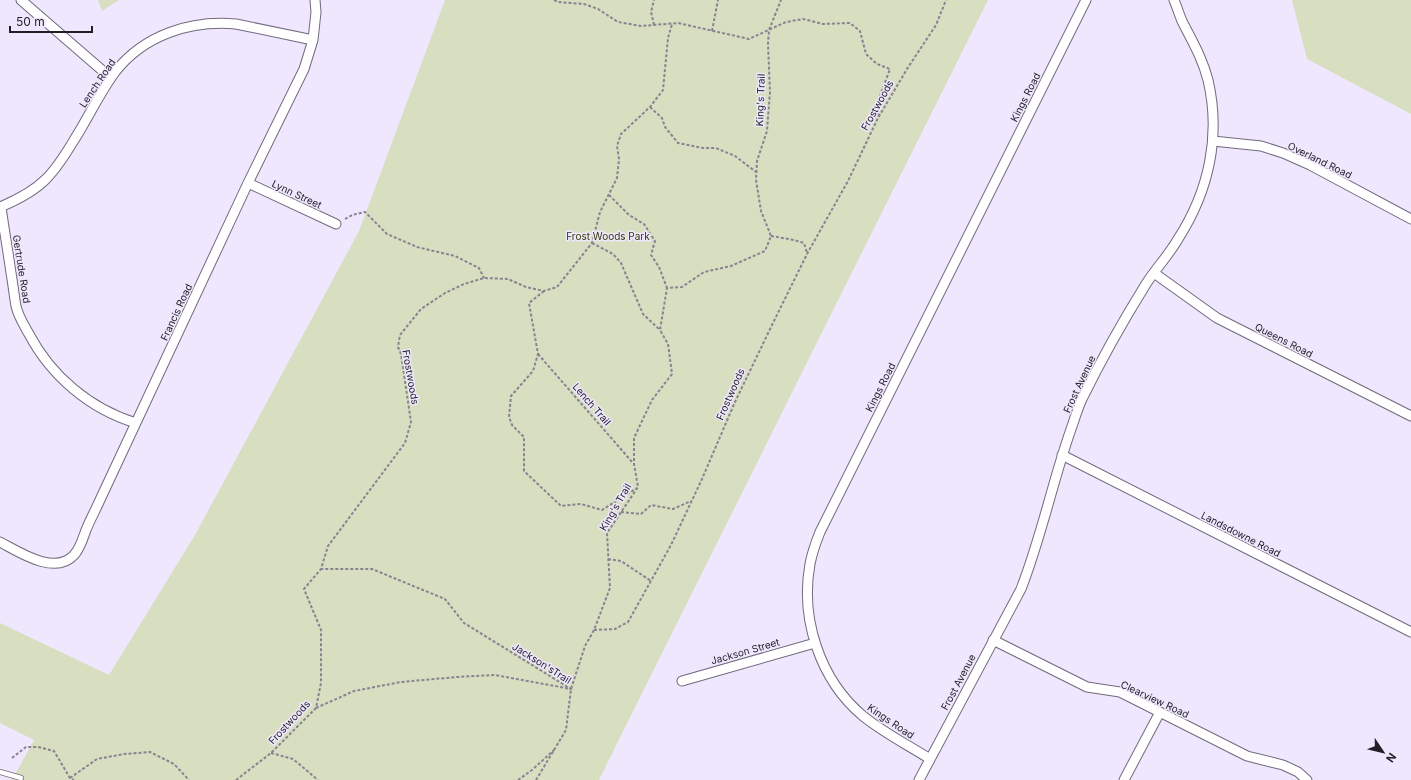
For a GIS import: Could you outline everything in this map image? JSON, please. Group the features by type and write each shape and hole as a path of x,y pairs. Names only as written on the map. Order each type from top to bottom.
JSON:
{"street":[{"path":"21,0 111,78"},
{"name":"Francis Road","path":"0,542 26,556 53,564 64,562 74,556 80,546 248,183 304,69 314,40 316,19 315,0"},
{"name":"Kings Road","path":"930,759 881,729 863,716 851,704 831,677 815,643 809,614 808,581 814,548 820,532 1086,0"},
{"name":"Frost Avenue","path":"919,780 1021,589 1032,561 1062,455 1082,400 1111,344 1147,283 1178,241 1191,218 1206,180 1211,160 1213,141 1212,98 1201,58 1174,0"},
{"name":"Lench Road","path":"0,207 27,194 54,170 111,78 125,61 147,44 171,31 198,24 236,24 314,40"},
{"name":"Overland Road","path":"1213,141 1261,146 1283,153 1411,218"},
{"name":"Lynn Street","path":"248,183 336,224"},
{"name":"Gertrude Road","path":"0,207 16,307 33,343 49,364 71,388 104,410 121,419 136,423"},
{"name":"Queens Road","path":"1154,273 1218,318 1411,416"},
{"name":"Landsdowne Road","path":"1062,455 1411,632"},
{"name":"Clearview Road","path":"993,640 1086,687 1120,692 1247,756 1283,765 1307,780"},
{"name":"Jackson Street","path":"682,681 815,643"},
{"path":"1124,780 1160,712"}],"lane":[{"path":"0,772 21,778"}],"path":[{"path":"554,0 558,2 584,4 598,9 618,22 641,26 678,23 749,39 786,22 803,19 823,24 850,23 860,31 866,54 877,64 890,69 877,104 878,118"},
{"path":"654,0 651,12 654,25"},
{"path":"712,31 718,0"},
{"name":"King's Trail","path":"771,236 761,211 756,172 757,161 767,131 770,92 768,44 769,30 781,0"},
{"name":"Frostwoods","path":"594,630 615,629 628,622 651,581 692,500 735,402 807,254 848,181 878,118 936,25 946,0"},
{"path":"638,487 602,510 581,504 561,506 524,471 524,437 512,425 509,417 511,396 534,371 538,354 529,303 544,291 557,287 592,243 600,212 617,178 619,159 617,146 621,134 650,107 663,90 668,38 672,24"},
{"path":"650,107 662,118 665,127 678,143 703,148 716,148 735,156 756,172"},
{"path":"609,195 629,215 644,224 655,241 651,255 659,267 667,288 660,330"},
{"path":"336,224 352,215 366,212 387,234 417,247 455,256 479,268 484,278"},
{"path":"667,288 682,287 704,272 731,266 765,250 771,236 804,243 807,254"},
{"path":"592,243 613,254 620,263 643,314 660,330"},
{"name":"Frostwoods","path":"236,780 272,753 316,708 321,683 321,630 304,589 321,569 328,546 405,443 410,422 401,354 398,347 400,334 421,309 445,293 464,284 484,278 508,279 526,287 544,291"},
{"name":"King's Trail","path":"594,630 610,588 607,533 638,487 634,464 634,438 652,400 672,374 668,344 660,330"},
{"name":"Lench Trail","path":"538,354 634,464"},
{"path":"621,512 641,514 651,505 673,509 692,500"},
{"path":"608,559 621,562 651,581"},
{"name":"Jackson'sTrail","path":"321,569 372,569 445,599 464,623 571,689"},
{"path":"536,780 566,730 571,689 585,646 594,630"},
{"name":"Jackson'sTrail","path":"316,708 354,691 400,682 457,677 494,675 571,689"},
{"path":"12,758 26,747 38,747 54,751 70,778 74,780"},
{"path":"518,780 532,770 556,748"},
{"path":"70,778 97,759 124,754 150,752 174,764 189,780"},
{"path":"272,753 293,759 318,780"}],"green space":[{"path":"98,0 119,0 102,11"},
{"name":"Frost Woods Park","path":"445,0 988,0 599,780 12,780 34,740 0,723 0,623 109,675 195,535 359,231"},
{"path":"1292,0 1411,0 1411,114 1307,59"}]}
